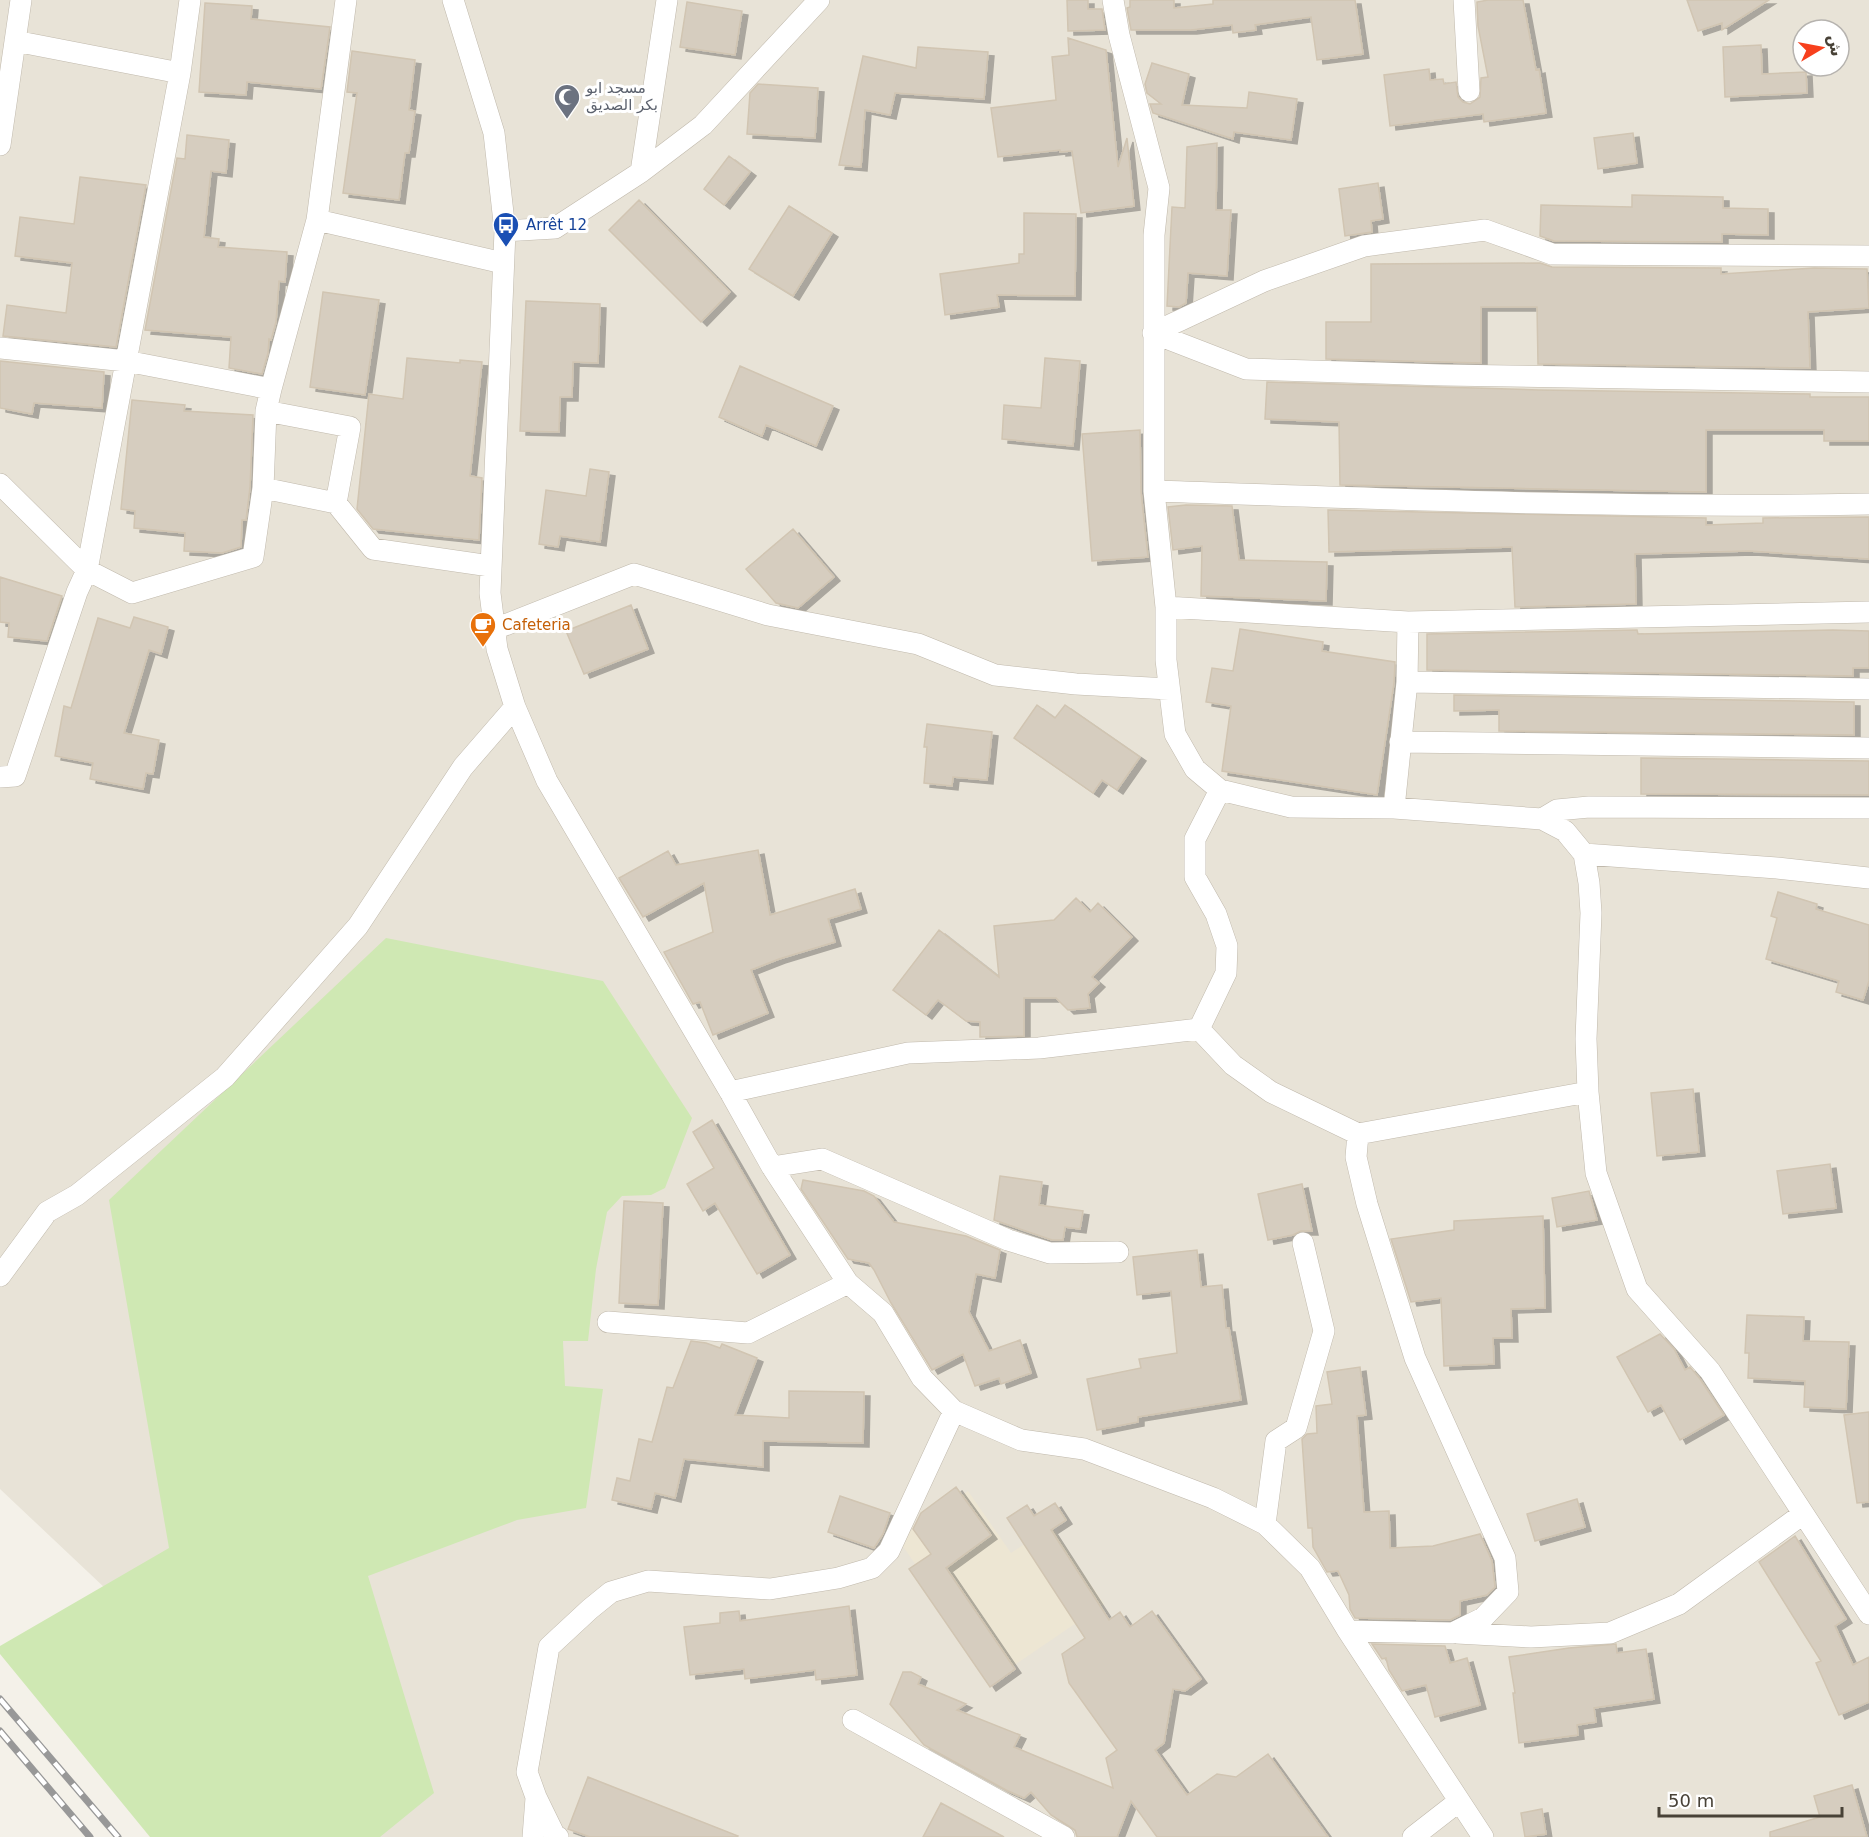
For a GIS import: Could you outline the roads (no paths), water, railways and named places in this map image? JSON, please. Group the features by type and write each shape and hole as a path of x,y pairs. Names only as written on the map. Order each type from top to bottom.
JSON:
{"street":[{"path":"0,145 21,0"},
{"path":"0,777 15,776 77,592 87,570 180,73 190,0"},
{"path":"0,484 87,570 132,593 253,557 263,488 266,411 317,220 346,0"},
{"path":"453,0 494,133 504,231 490,593 497,649 515,707 547,781 772,1167 848,1283 883,1313 922,1378 954,1411 1021,1440 1084,1449 1213,1498 1265,1524 1310,1568 1348,1631 1483,1837"},
{"path":"640,172 667,0"},
{"path":"504,231 555,228 640,172 704,125 819,0"},
{"path":"1113,0 1119,35 1159,188 1154,235 1154,492 1166,607 1166,660 1175,734 1195,769 1220,790 1291,807 1394,808 1542,819 1565,831 1584,854 1591,913 1586,1039 1588,1092 1596,1173 1637,1289 1710,1371 1869,1614"},
{"path":"1464,0 1469,91"},
{"path":"15,41 180,73"},
{"path":"317,220 504,263"},
{"path":"1153,333 1264,281 1364,246 1485,230 1552,254 1869,256"},
{"path":"1153,333 1246,369 1443,375 1869,382"},
{"path":"0,348 126,361 271,389"},
{"path":"266,411 350,427 336,503"},
{"path":"263,488 336,503 373,549 490,566"},
{"path":"1154,492 1526,503 1763,506 1869,504"},
{"path":"495,628 634,574 768,615 918,644 995,675 1076,684 1169,688"},
{"path":"1166,607 1408,622 1869,612"},
{"path":"1394,808 1407,682 1408,622"},
{"path":"1407,682 1869,689"},
{"path":"0,1276 47,1212 77,1195 225,1077 358,926 463,767 515,707"},
{"path":"1400,742 1869,748"},
{"path":"1199,1029 1226,973 1227,946 1216,914 1196,877 1195,839 1220,790"},
{"path":"1542,819 1557,810 1589,807 1869,808"},
{"path":"1584,854 1777,868 1869,878"},
{"path":"730,1092 908,1053 1039,1048 1199,1029"},
{"path":"1199,1029 1233,1065 1271,1092 1358,1134 1588,1092"},
{"path":"1358,1134 1356,1157 1367,1204 1415,1358 1505,1558 1508,1592 1483,1618 1453,1633"},
{"path":"772,1167 822,1160 1008,1240 1050,1253 1118,1252"},
{"path":"1265,1524 1276,1441 1296,1428 1324,1331 1303,1243"},
{"path":"608,1322 748,1333 848,1283"},
{"path":"558,1837 555,1836 536,1797 527,1772 549,1647 611,1592 648,1581 770,1589 838,1578 872,1568 889,1551 954,1411"},
{"path":"1348,1631 1531,1637 1610,1634 1679,1604 1803,1514"},
{"path":"853,1720 1064,1837"},
{"path":"533,1837 536,1797"},
{"path":"1413,1837 1458,1802"}],"railway":[{"path":"0,1699 118,1837"},
{"path":"0,1731 90,1837"}],"place":[{"name":"مسجد ابو بكر الصديق","path":"567,120"},
{"name":"Arrêt 12","path":"506,248"},
{"name":"Cafeteria","path":"483,648"}]}
